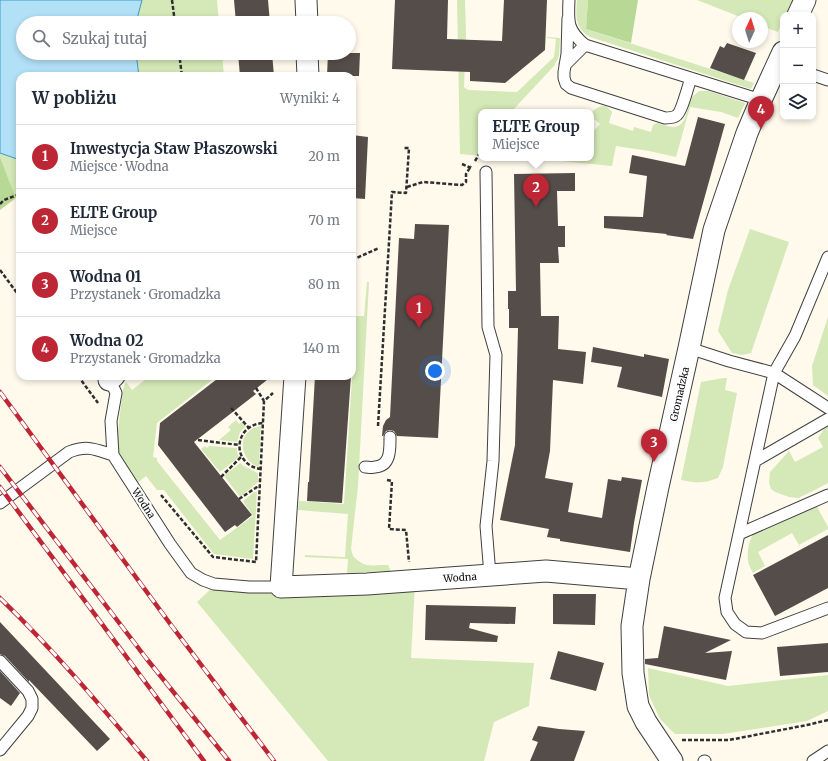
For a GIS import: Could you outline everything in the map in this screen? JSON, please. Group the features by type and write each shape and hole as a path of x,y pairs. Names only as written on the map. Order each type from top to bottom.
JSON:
{"street":[{"path":"306,0 307,16"},
{"path":"800,12 806,0"},
{"path":"307,60 308,72"},
{"name":"Gromadzka","path":"672,761 646,722 638,706 633,673 632,626 639,579 714,230 747,133 780,61"},
{"path":"281,587 295,380"},
{"name":"Wodna","path":"281,587 367,584 546,571 639,579"}],"lane":[{"path":"569,0 567,54 564,78 566,84 571,88 665,118 671,118 677,116 680,111 691,78"},
{"path":"568,18 570,28 576,38 584,45 761,100"},
{"path":"565,66 584,45"},
{"path":"816,76 828,80"},
{"path":"486,172 488,327 496,356 493,461 486,526 490,575"},
{"path":"828,257 795,336 774,373 725,598 727,612 735,624 746,632 762,633 828,608"},
{"path":"689,348 774,373 828,408"},
{"name":"Wodna","path":"112,380 116,392 111,421 113,455 170,544 191,573 214,584 249,587 281,587"},
{"path":"755,461 828,420"},
{"path":"370,467 383,465 388,458 390,438"},
{"path":"0,503 69,452 80,448 92,449 113,455"},
{"path":"739,534 828,495"},
{"path":"0,661 28,691 32,699 32,708 28,716 0,750"},
{"path":"813,761 828,751"}],"path":[{"path":"172,0 174,16"},
{"path":"180,60 181,72"},
{"path":"378,426 392,192 406,193 407,187 409,148 403,148"},
{"path":"407,187 423,182 462,185 466,182 466,174 478,156"},
{"path":"0,204 4,200 16,196"},
{"path":"356,258 379,248"},
{"path":"0,270 16,292"},
{"path":"81,380 111,421"},
{"path":"161,495 213,557 256,562 264,401 256,388"},
{"path":"264,401 278,389"},
{"path":"231,408 249,428"},
{"path":"261,470 246,463 239,448 239,444 242,436 249,428 263,423"},
{"path":"198,440 239,444"},
{"path":"221,477 242,456"},
{"path":"370,467 375,480 392,481 389,529 406,530 409,566"},
{"path":"239,499 260,485"},
{"path":"658,740 728,740 828,720"}],"green space":[{"path":"102,0 217,0 218,16 71,16"},
{"path":"457,0 465,0 466,34 464,87 466,89 517,92 554,57 556,39 547,37 560,38 559,56 554,66 514,109 478,109 478,156 460,154"},
{"path":"577,0 588,0 586,29 754,83 751,89 590,37 581,30 577,21"},
{"path":"588,0 638,0 631,43 586,29"},
{"path":"697,0 793,0 787,12 780,12 780,28 778,32 768,28 768,12 732,12 732,14"},
{"path":"22,60 223,60 224,72 21,72"},
{"path":"699,91 709,91 745,103 738,118 721,112 690,107 676,157 616,146 612,166 561,161 594,161 594,131 600,124 594,119 594,110 596,108 604,106 612,112 609,123 633,131 634,127 651,132 653,125 657,123 671,127 681,124 686,116 692,97"},
{"path":"16,129 16,198 0,157 0,132"},
{"path":"0,157 16,198 0,210"},
{"path":"750,229 789,242 751,353 742,355 732,353 718,331 728,290"},
{"path":"367,282 369,282 358,486 351,549 353,556 362,563 366,565 388,565 391,571 347,573 348,559 305,557 305,555 345,557 348,514 298,510 299,501 344,504 352,380 356,380 356,316 364,316"},
{"path":"828,317 828,396 813,385 812,366"},
{"path":"727,378 725,390 737,393 723,467 718,478 712,480 691,482 681,480 701,382"},
{"path":"145,380 212,380 157,423 153,457 157,458 157,461 220,540 253,516 243,501 254,492 257,492 253,559 214,554 164,490 157,490 146,476 136,484 118,452 118,430 123,389 126,382 132,390"},
{"path":"236,420 239,424 242,422 246,426 240,432 237,442 219,440 231,430 228,427"},
{"path":"261,426 259,467 247,459 243,450 243,441 250,430"},
{"path":"828,427 828,483 798,498 789,497 771,489 769,483 770,472 789,451 795,462 823,447 818,438 824,429"},
{"path":"205,446 207,448 209,446 237,448 239,457 220,472 201,449"},
{"path":"240,463 258,473 258,482 240,497 224,476"},
{"path":"816,505 828,529 799,545 792,533 758,552 765,566 753,573 748,563 748,553 750,542 754,533 793,514"},
{"path":"415,583 411,658 534,663 529,706 494,722 484,761 328,761 197,602 214,586"},
{"path":"648,668 728,686 828,675 828,711 807,721 723,734 675,734 660,719 649,695"}],"water":[{"path":"0,0 142,0 138,16 16,16 16,60 137,60 138,72 16,72 16,159 0,153"}],"building":[{"path":"234,0 268,0 269,16 235,16"},
{"path":"395,0 448,0 447,39 502,41 504,0 547,0 545,50 505,83 470,81 470,72 392,69"},
{"path":"727,43 732,45 732,48 742,48 756,53 744,80 710,68 720,46 724,48"},
{"path":"356,53 360,53 359,76 356,76 356,72 327,72 328,60 356,60"},
{"path":"239,60 273,60 274,72 240,72"},
{"path":"698,117 725,124 693,239 666,235 667,234 604,228 604,216 643,217 647,176 629,173 632,155 685,166"},
{"path":"356,136 368,137 365,199 356,198"},
{"path":"575,173 575,191 557,191 558,226 565,226 565,247 558,247 559,263 540,263 541,316 559,316 558,349 586,352 583,384 553,380 550,451 545,478 573,483 568,512 602,518 608,479 621,481 622,477 642,480 630,552 560,541 560,539 547,537 549,529 500,520 515,445 518,328 509,328 508,309 508,291 516,291 514,174"},
{"path":"415,224 449,225 438,438 397,436 394,431 390,430 386,431 382,436 383,426 386,420 390,417 399,238 414,239"},
{"path":"593,347 644,357 644,354 669,359 662,397 617,387 622,367 591,362"},
{"path":"216,380 267,380 253,391 256,394 194,442 252,515 237,527 235,525 225,532 158,445 160,423"},
{"path":"315,380 351,380 342,503 307,501"},
{"path":"828,535 828,588 775,616 753,575"},
{"path":"553,594 596,594 595,625 553,624"},
{"path":"426,605 516,607 515,624 470,623 469,628 498,636 497,642 425,640"},
{"path":"0,622 110,739 97,751 5,656 0,654"},
{"path":"664,626 731,640 705,653 732,651 726,680 645,664 645,659 658,658"},
{"path":"828,643 828,672 780,676 777,647"},
{"path":"558,651 604,663 596,691 550,679"},
{"path":"0,671 20,693 11,706 0,698"},
{"path":"538,726 585,731 574,761 530,761 538,742 532,740"}],"railway":[{"path":"0,392 171,625 274,761"},
{"path":"0,467 146,658 229,761"},
{"path":"0,487 204,761"},
{"path":"0,598 20,617 94,698 147,761"}],"place":[{"name":"Wodna 02","path":"761,129"},
{"name":"ELTE Group","path":"536,207"},
{"name":"Inwestycja Staw Płaszowski","path":"419,328"},
{"name":"Wodna 01","path":"654,462"}]}
